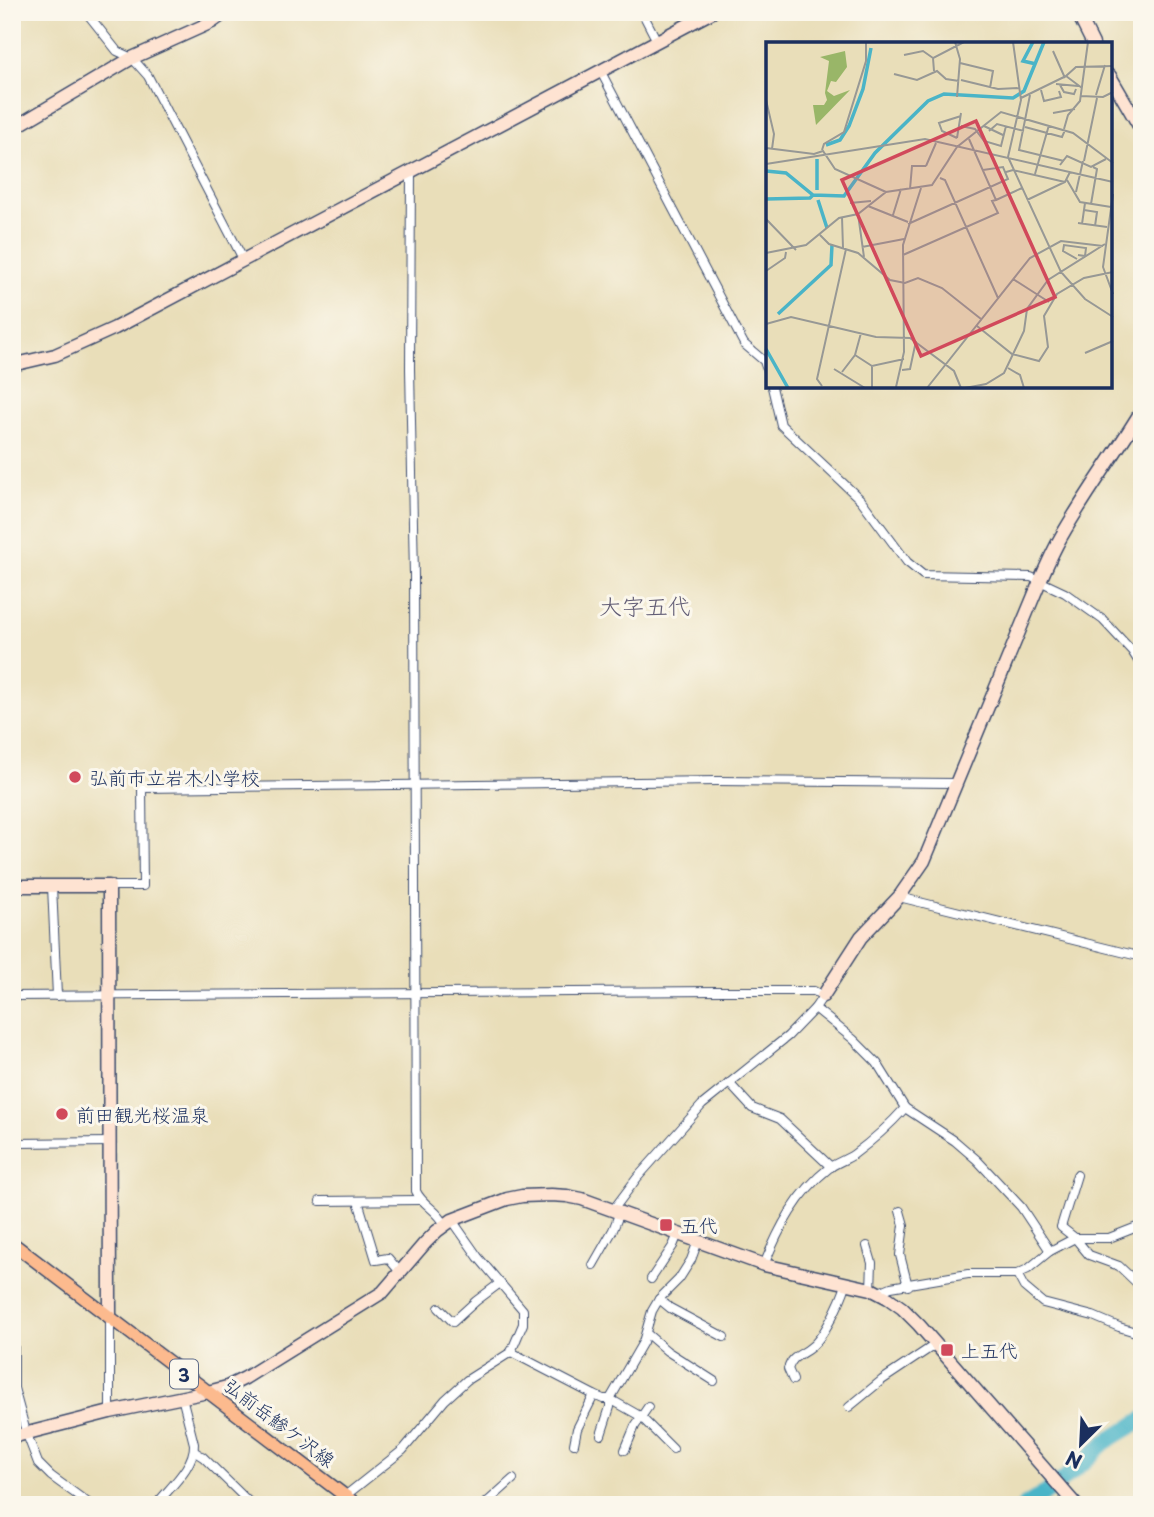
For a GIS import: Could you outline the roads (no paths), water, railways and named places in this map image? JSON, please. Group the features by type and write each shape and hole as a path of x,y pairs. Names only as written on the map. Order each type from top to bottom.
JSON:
{"main road":[{"name":"弘前岳鰺ケ沢線","path":"12,1243 357,1505"}],"street":[{"path":"86,12 117,51 132,58 148,76 244,261"},
{"path":"12,129 132,58 212,22 226,12"},
{"path":"642,12 657,41"},
{"path":"12,365 55,355 115,328 712,12"},
{"path":"1077,12 1092,42"},
{"path":"601,72 744,344 764,361 766,367"},
{"path":"1112,79 1140,126"},
{"path":"345,1496 403,1450 467,1380 511,1352 523,1324 523,1310 448,1223 420,1200 415,1191 411,170"},
{"path":"772,388 781,425 861,500 907,562 923,575 1031,577 1065,593 1103,621 1132,651 1142,667"},
{"path":"593,1265 612,1230 617,1211 637,1178 702,1105 788,1036 815,1008 861,937 899,897 924,861 1040,581 1066,528 1142,410"},
{"path":"12,886 143,886 142,788 717,781 956,783"},
{"path":"52,886 57,996"},
{"path":"109,886 110,1412"},
{"path":"899,897 1142,957"},
{"path":"12,996 814,991 823,996"},
{"path":"815,1008 877,1063 905,1108 947,1135 978,1160 1021,1207 1051,1251"},
{"path":"729,1083 752,1108 780,1119 831,1167"},
{"path":"764,1265 784,1221 804,1192 831,1167 850,1157 888,1127 905,1108"},
{"path":"12,1140 16,1143 110,1142"},
{"path":"1077,1175 1061,1227 1089,1255 1119,1266 1140,1286"},
{"path":"12,1437 110,1412 227,1387 327,1329 383,1292 425,1243 448,1223 507,1199 522,1196 567,1196 617,1211 764,1265 875,1290 902,1308 936,1344 1076,1505"},
{"path":"320,1201 420,1200"},
{"path":"358,1201 376,1260 388,1258 400,1272"},
{"path":"900,1211 904,1225 900,1255 908,1286"},
{"path":"875,1290 968,1274 1017,1274 1074,1238 1109,1238 1142,1225"},
{"path":"651,1279 678,1234"},
{"path":"601,1434 610,1399 643,1342 652,1311 679,1279 691,1260 698,1241"},
{"path":"867,1246 875,1290"},
{"path":"1017,1274 1024,1287 1043,1303 1093,1316 1142,1334"},
{"path":"439,1308 453,1322 500,1283"},
{"path":"793,1380 788,1369 790,1363 797,1355 813,1347 839,1304 846,1284"},
{"path":"660,1299 670,1308 724,1337"},
{"path":"646,1333 667,1351 714,1381"},
{"path":"12,1344 14,1388 37,1463 91,1505"},
{"path":"849,1407 882,1380 936,1344"},
{"path":"511,1352 640,1416 673,1449"},
{"path":"574,1444 577,1430 594,1395"},
{"path":"156,1505 191,1462 194,1452 182,1397"},
{"path":"625,1450 640,1416 648,1407"},
{"path":"194,1452 203,1457 252,1505"},
{"path":"484,1505 513,1479"}],"waterway":[{"path":"1025,1505 1046,1493 1104,1443 1142,1420"}],"place":[{"name":"弘前市立岩木小学校","path":"75,777"},
{"name":"前田観光桜温泉","path":"62,1114"},
{"name":"五代","path":"666,1225"},
{"name":"上五代","path":"947,1350"}],"district":[{"name":"大字五代","path":"645,605"}]}
